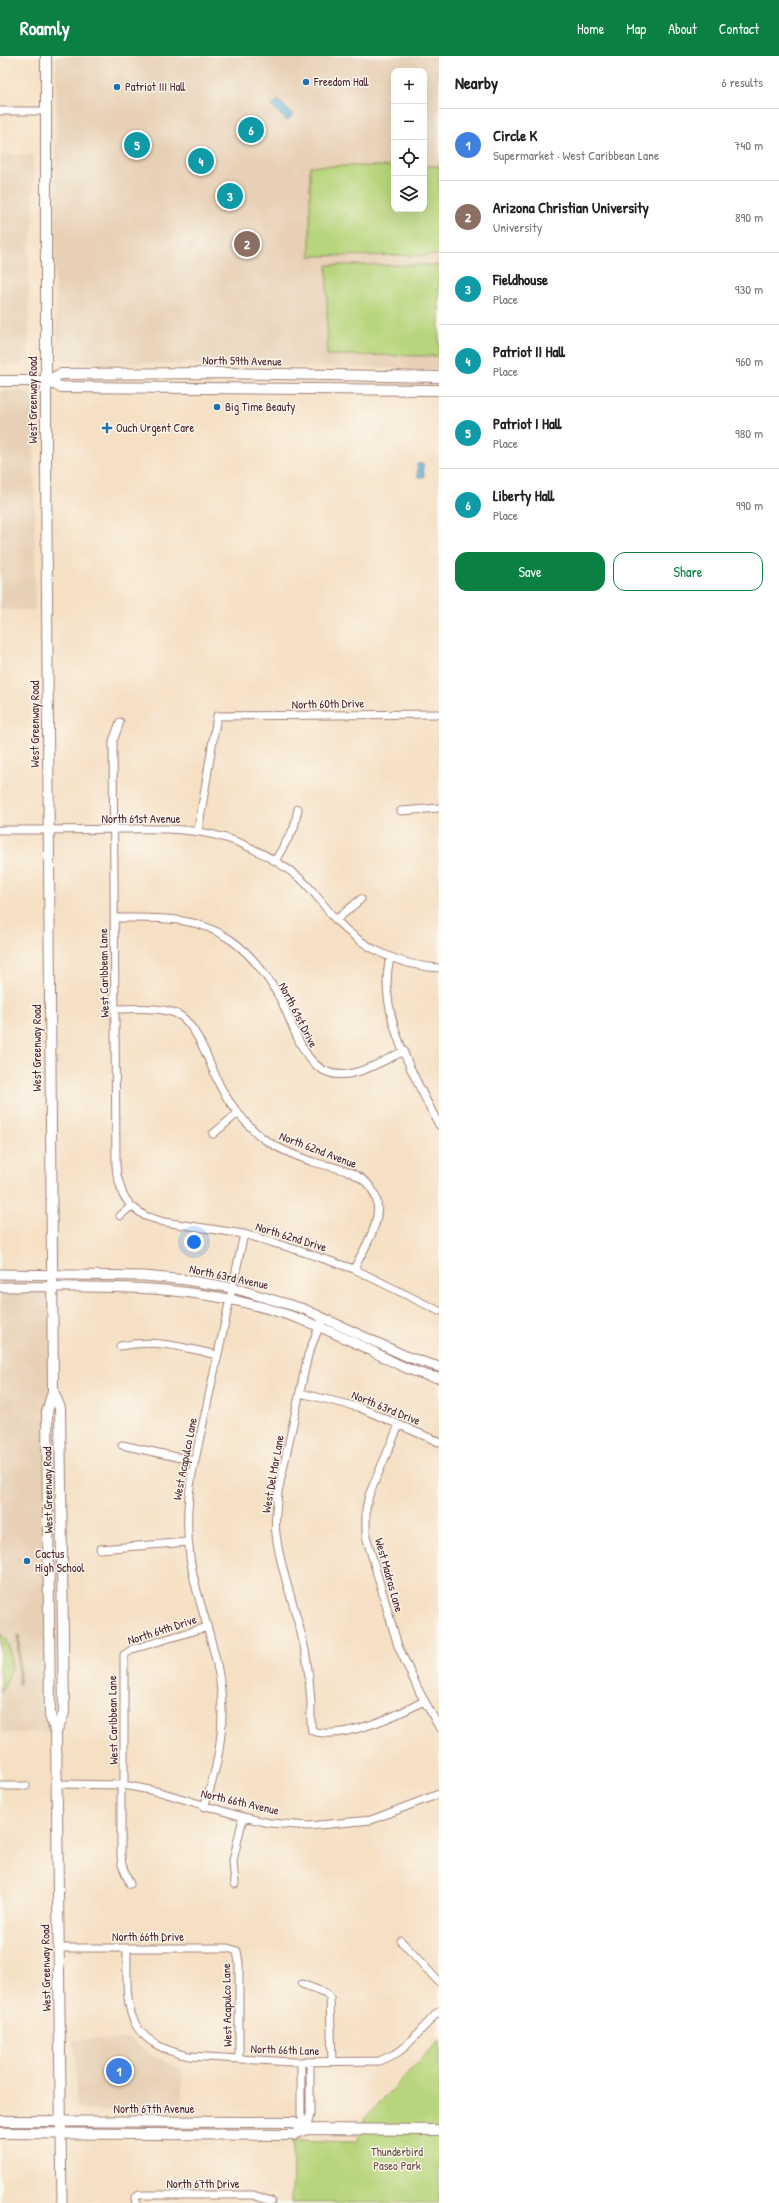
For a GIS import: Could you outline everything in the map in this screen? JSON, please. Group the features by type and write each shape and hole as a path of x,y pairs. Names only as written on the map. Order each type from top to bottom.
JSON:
{"main road":[{"name":"West Greenway Road","path":"46,56 46,381 53,1391 47,1412 50,1716 56,1732 61,2134"},
{"name":"North 59th Avenue","path":"46,381 61,374 134,373 439,377"},
{"path":"134,373 134,388"},
{"path":"195,373 196,388"},
{"name":"North 59th Avenue","path":"0,381 46,381 61,387 439,390"},
{"name":"West Greenway Road","path":"53,1391 60,1408 64,1713 56,1732"},
{"path":"49,1564 62,1569"},
{"name":"North 67th Avenue","path":"0,2121 294,2122 306,2129"},
{"name":"North 67th Avenue","path":"0,2133 293,2135 306,2129 439,2130"}],"street":[{"path":"0,111 45,111"},
{"name":"North 60th Drive","path":"198,831 217,716 439,714"},
{"name":"West Caribbean Lane","path":"120,722 113,741 117,1175 123,1195 131,1206"},
{"path":"401,811 439,808"},
{"path":"275,861 294,828 298,809"},
{"name":"North 61st Avenue","path":"0,830 170,828 198,831 220,836 241,844 275,861 301,880 322,900 336,920 352,935 390,958 411,965 439,968"},
{"path":"336,920 361,899"},
{"name":"North 61st Drive","path":"114,918 180,920 200,924 231,939 257,964 278,996 307,1056 316,1066 339,1074 349,1074 369,1068 404,1051"},
{"path":"390,958 387,981 390,1010 404,1051 439,1125"},
{"name":"North 62nd Avenue","path":"116,1009 170,1012 188,1022 222,1089 238,1113 268,1142 312,1161 342,1169 366,1182 375,1195 377,1218 354,1269"},
{"path":"213,1134 238,1113"},
{"path":"120,1216 131,1206"},
{"name":"North 62nd Drive","path":"131,1206 145,1216 164,1222 244,1234 354,1269 439,1311"},
{"name":"West Acapulco Lane","path":"204,1806 220,1752 223,1711 218,1666 195,1584 188,1542 187,1504 217,1355 244,1234"},
{"name":"North 63rd Avenue","path":"0,1274 156,1277 233,1288 279,1301 323,1317 408,1357 439,1367"},
{"name":"North 63rd Avenue","path":"0,1287 160,1288 194,1292 230,1299 272,1310 319,1327 408,1369 439,1378"},
{"name":"West Del Mar Lane","path":"323,1317 308,1355 278,1492 276,1533 280,1560 301,1632 306,1657 310,1680 310,1721 312,1731 319,1733 369,1726 403,1712 424,1701"},
{"path":"120,1346 141,1342 161,1343 217,1355"},
{"name":"North 63rd Drive","path":"300,1393 358,1407 439,1442"},
{"name":"West Madras Lane","path":"400,1425 369,1495 366,1509 366,1536 398,1646 424,1701 439,1727"},
{"path":"122,1445 195,1461"},
{"path":"100,1549 188,1542"},
{"name":"North 64th Drive","path":"124,1655 133,1649 207,1627"},
{"name":"West Caribbean Lane","path":"124,1655 121,1856 122,1865 130,1884"},
{"name":"North 66th Avenue","path":"57,1784 123,1784 160,1792 243,1817 270,1823 309,1826 371,1820 439,1794"},
{"path":"0,1786 26,1786"},
{"path":"235,1884 233,1861 243,1817"},
{"path":"401,1941 439,1982"},
{"name":"North 66th Drive","path":"59,1948 228,1948 236,1951"},
{"name":"North 66th Lane","path":"127,1948 128,2007 134,2024 145,2037 182,2055 301,2062 369,2062 387,2058 405,2047 439,2011"},
{"name":"West Acapulco Lane","path":"236,1951 239,1963 239,2059"},
{"path":"302,1984 326,1993 330,1998 332,2062"},
{"path":"301,2062 301,2115 306,2129"},
{"path":"306,2129 310,2115 310,2062"},
{"name":"West Greenway Road","path":"61,2134 62,2203"},
{"name":"North 67th Drive","path":"135,2200 139,2194 253,2194 271,2201"},
{"path":"225,2195 225,2203"}],"shaded area":[{"path":"56,56 439,56 439,369 66,361 60,359 57,350 55,280"},
{"path":"0,154 34,155 34,221 29,248 29,356 20,366 0,364"},
{"path":"0,391 23,391 31,395 34,403 35,610 0,610"},
{"name":"Cactus High School","path":"0,1280 52,1281 56,1732 0,1733"},
{"path":"130,2039 148,2054 182,2069 182,2112 88,2111 78,2109 76,2100 76,2059 72,2040"}],"green space":[{"path":"310,166 391,166 391,212 427,212 427,166 439,166 439,255 310,256"},
{"path":"327,265 439,265 439,356 327,355"},
{"path":"0,1632 5,1639 11,1654 11,1670 5,1685 0,1692"},
{"path":"19,1636 20,1684 18,1684"},
{"name":"Thunderbird Paseo Park","path":"439,2040 439,2203 292,2203 293,2140 357,2142 365,2118"}],"water":[{"path":"278,100 293,115 287,121 272,106"},
{"path":"417,464 423,464 424,477 418,477"}],"place":[{"name":"Freedom Hall","path":"306,82"},
{"name":"Patriot III Hall","path":"117,87"},
{"name":"Liberty Hall","path":"251,130"},
{"name":"Patriot I Hall","path":"137,145"},
{"name":"Patriot II Hall","path":"201,161"},
{"name":"Fieldhouse","path":"230,196"},
{"name":"Arizona Christian University","path":"247,244"},
{"name":"Big Time Beauty","path":"217,407"},
{"name":"Ouch Urgent Care","path":"107,428"},
{"name":"Cactus High School","path":"27,1561"},
{"name":"Circle K","path":"119,2071"}]}
